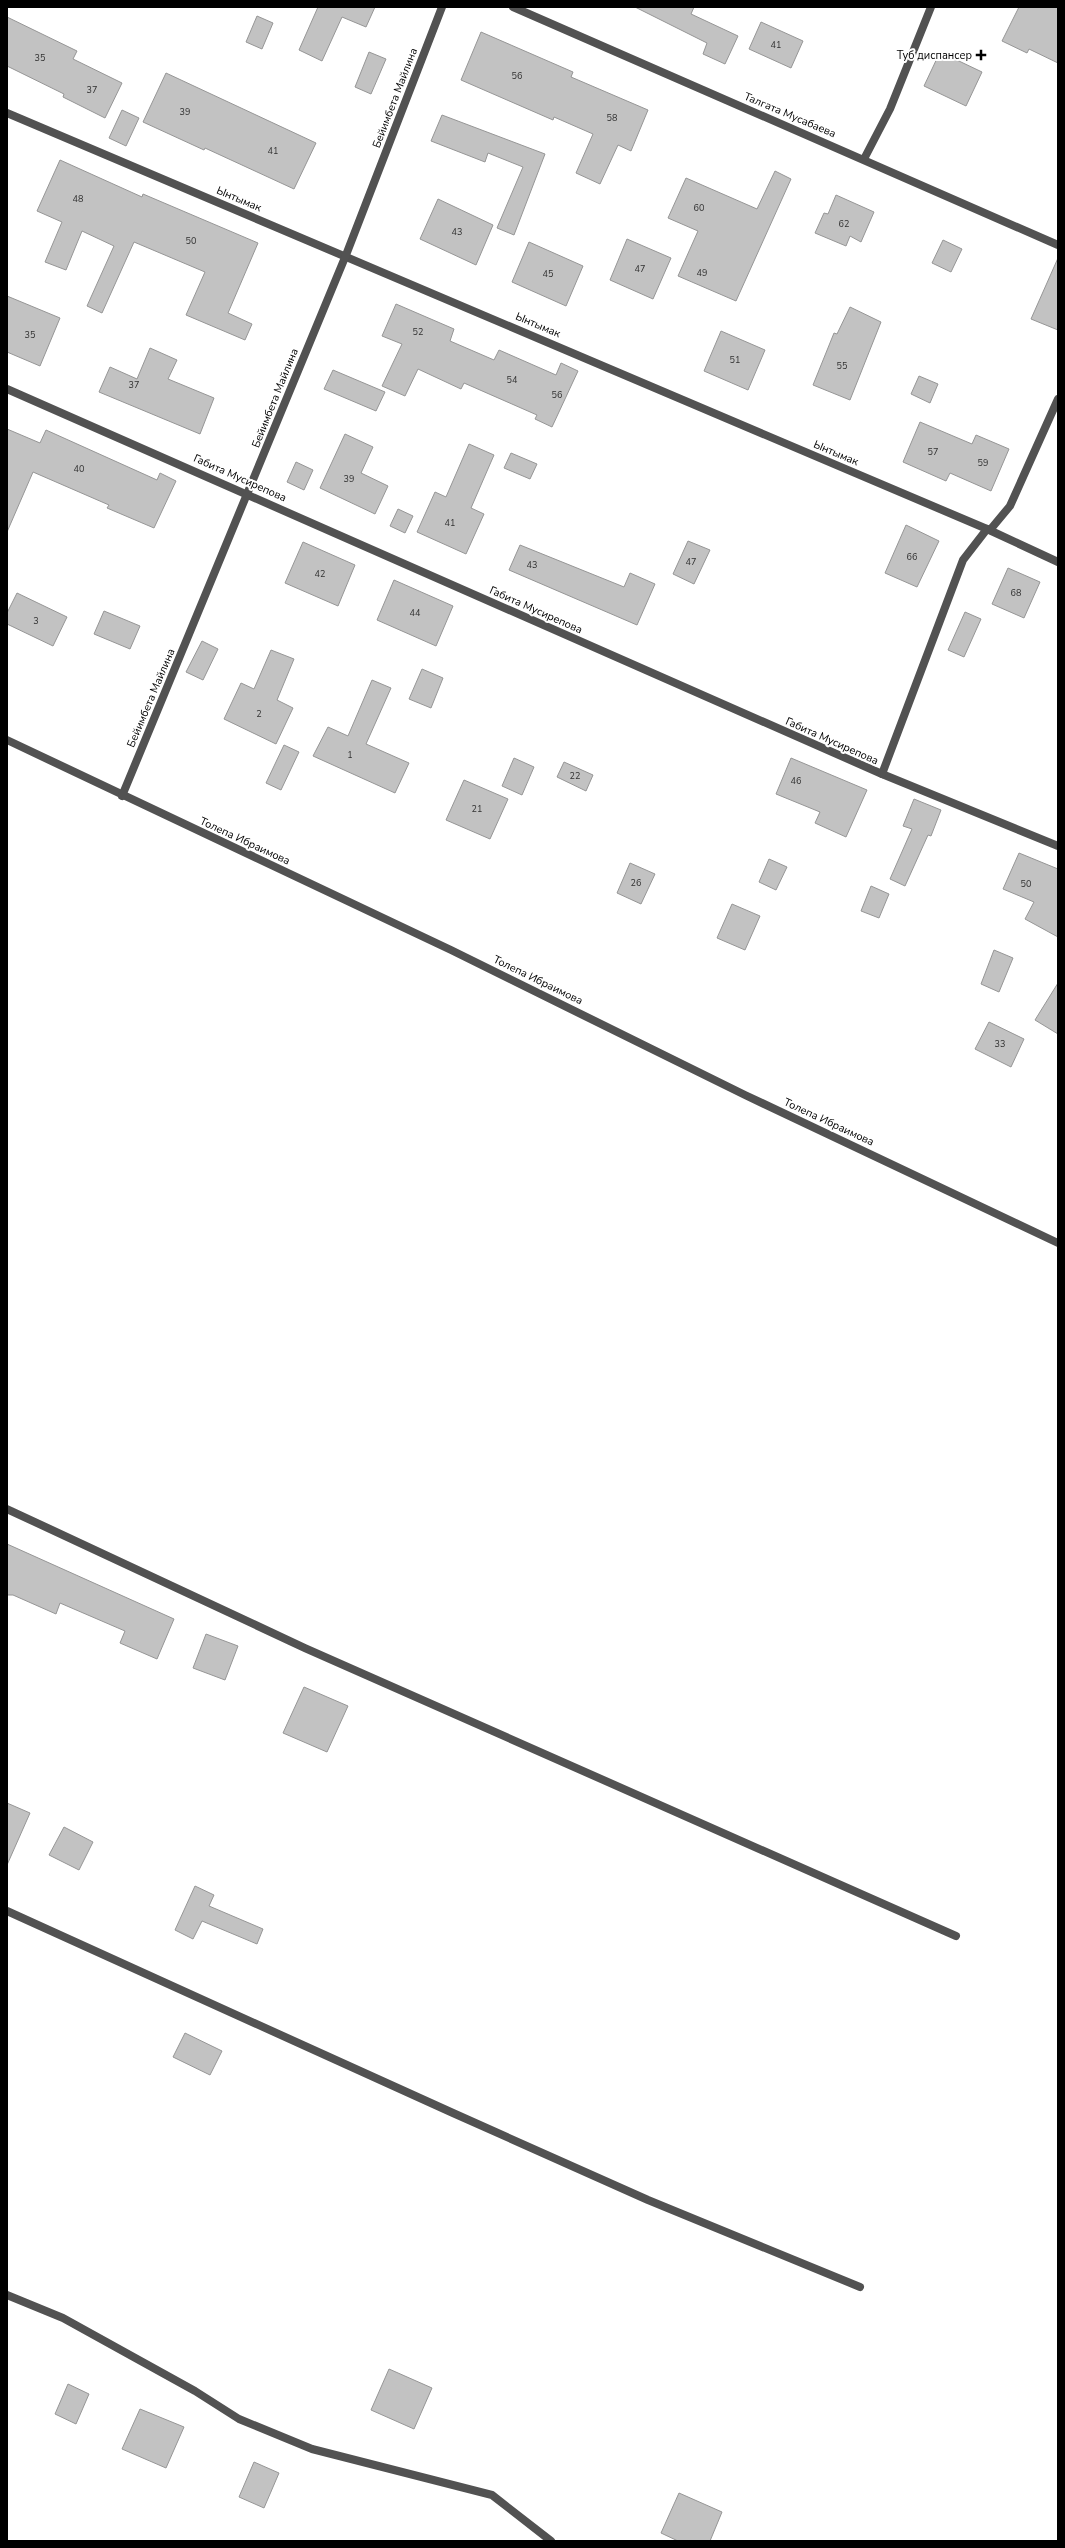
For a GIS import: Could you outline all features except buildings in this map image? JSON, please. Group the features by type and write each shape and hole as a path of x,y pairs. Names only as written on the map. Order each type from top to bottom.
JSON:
{"street":[{"name":"Бейимбета Майлина","path":"122,796 346,255 442,7"},
{"name":"Талгата Мусабаева","path":"513,7 1058,245"},
{"path":"864,159 890,109 931,7"},
{"name":"Ынтымак","path":"7,113 346,255 989,530 1058,562"},
{"name":"Габита Мусирепова","path":"7,388 882,774 1058,846"},
{"path":"882,774 963,560 1010,506 1058,400"},
{"name":"Толепа Ибраимова","path":"7,740 122,796 451,950 745,1095 1058,1243"},
{"path":"7,1509 305,1648 956,1936"},
{"path":"7,1911 453,2114 648,2200 860,2287"},
{"path":"7,2295 63,2318 194,2390 239,2419 297,2443 312,2449 492,2495 551,2541"}],"place":[{"name":"Туб диспансер","path":"981,55"}]}
